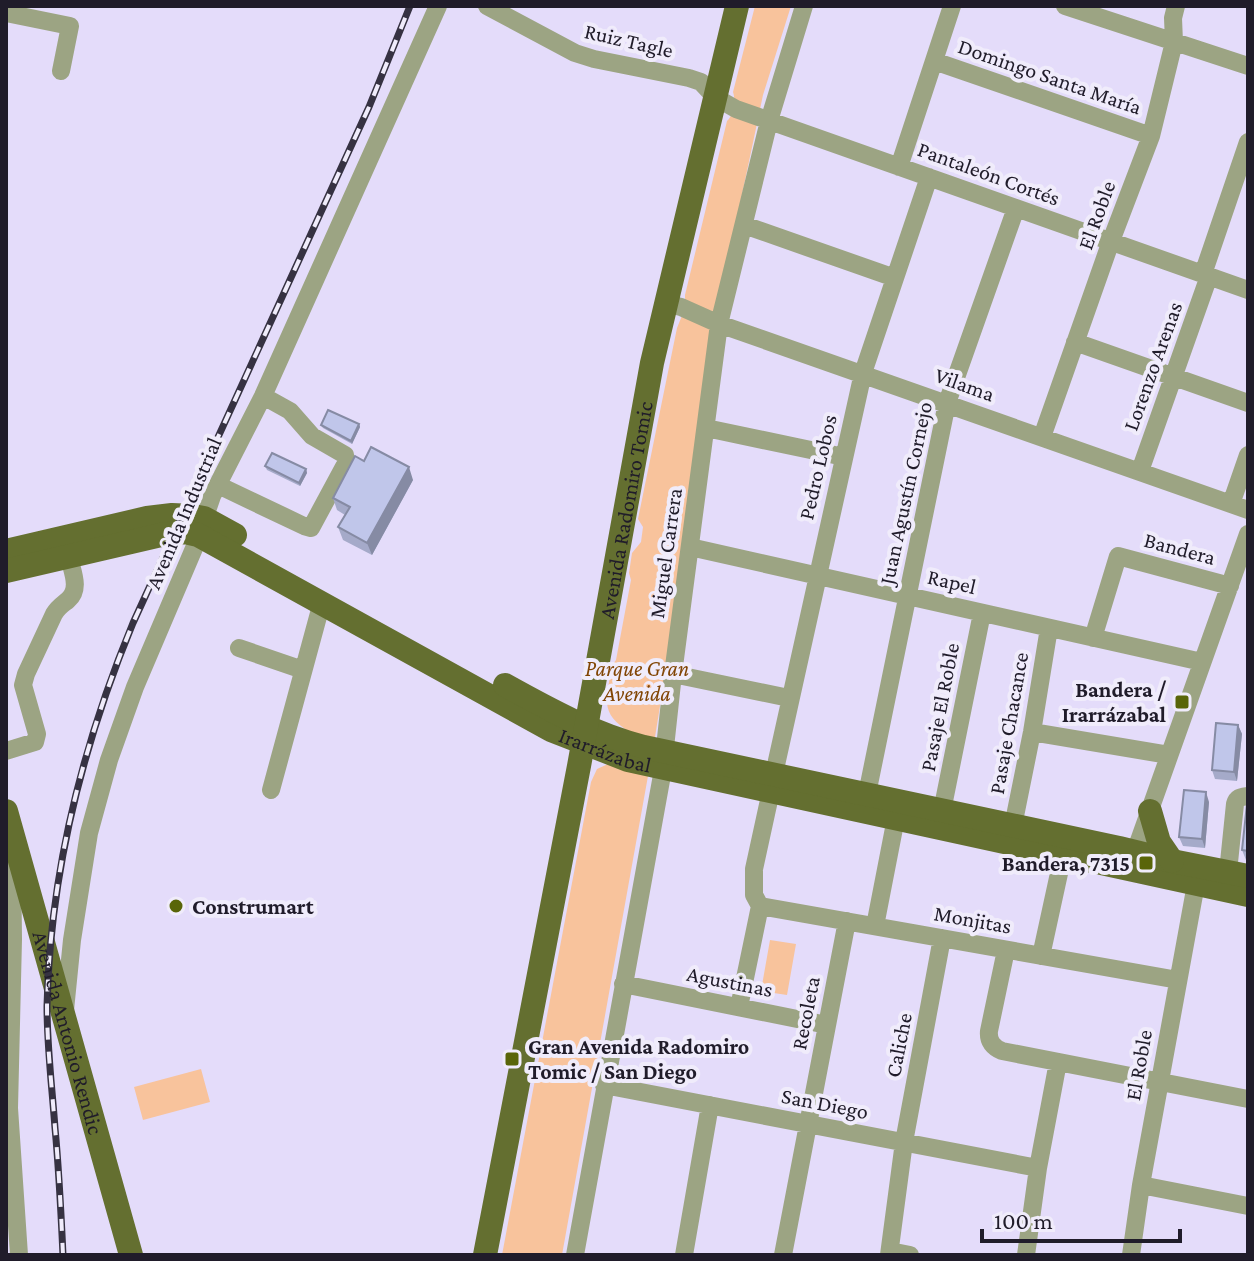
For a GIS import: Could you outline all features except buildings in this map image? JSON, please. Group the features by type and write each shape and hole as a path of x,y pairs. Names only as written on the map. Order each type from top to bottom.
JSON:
{"main road":[{"name":"Avenida Radomiro Tomic","path":"485,1255 665,303 737,6"},
{"name":"Irarrázabal","path":"6,551 147,518 182,515 322,602 551,730 584,735"},
{"name":"Irarrázabal","path":"201,526 556,713 584,735 628,760 664,760 772,783 896,818 1063,855 1172,861 1238,874"},
{"path":"6,571 201,526"},
{"name":"Irarrázabal","path":"772,783 867,794 1013,826 1133,861 1196,884 1248,895"},
{"path":"1150,811 1159,842 1172,861"},
{"name":"Avenida Antonio Rendic","path":"9,821 131,1255"}],"street":[{"name":"Avenida Industrial","path":"64,1018 72,940 89,833 109,760 135,687 218,485 263,396 438,6"},
{"name":"Ruiz Tagle","path":"487,6 575,53 689,78 701,82 715,97"},
{"name":"Miguel Carrera","path":"575,1255 664,760 719,324 769,121 804,6"},
{"path":"899,167 952,6"},
{"name":"El Roble","path":"1042,437 1151,136 1174,42 1176,6"},
{"path":"1068,7 1248,66"},
{"path":"6,13 70,26 61,71"},
{"name":"Domingo Santa María","path":"934,61 1151,136"},
{"name":"Pantaleón Cortés","path":"715,97 736,109 769,121 1248,290"},
{"name":"Lorenzo Arenas","path":"1140,471 1248,142"},
{"name":"Pedro Lobos","path":"760,906 754,895 754,869 789,698 863,373 929,177"},
{"name":"Juan Agustín Cornejo","path":"867,794 947,403 1016,208"},
{"path":"744,225 895,278"},
{"name":"Vilama","path":"665,303 1239,507"},
{"path":"1075,342 1248,403"},
{"path":"218,485 311,528 346,463 345,455 312,436 290,411 263,396"},
{"path":"706,428 844,457"},
{"path":"1239,507 1248,455"},
{"name":"Bandera","path":"1133,861 1230,586 1243,563 1248,534"},
{"name":"Rapel","path":"690,547 1202,662"},
{"name":"Bandera","path":"1093,638 1118,556 1230,586"},
{"path":"6,751 35,742 37,734 23,685 54,614 74,593 69,557"},
{"path":"271,790 322,602"},
{"name":"Pasaje El Roble","path":"942,811 982,613"},
{"name":"Pasaje Chacance","path":"1013,826 1049,628"},
{"path":"239,648 303,670"},
{"path":"673,674 789,698"},
{"path":"1032,732 1169,755"},
{"path":"1238,874 1235,804 1239,797 1248,796"},
{"path":"875,926 896,818"},
{"path":"9,821 8,1108 19,1255"},
{"path":"1041,956 1063,855"},
{"name":"El Roble","path":"1131,1255 1196,884"},
{"path":"739,1007 760,906"},
{"name":"Monjitas","path":"760,906 1178,980"},
{"name":"Recoleta","path":"783,1255 847,921"},
{"name":"Caliche","path":"890,1253 904,1142 942,938"},
{"path":"1006,950 989,1036 994,1047 1248,1099"},
{"name":"Agustinas","path":"623,984 827,1025"},
{"path":"1026,1255 1058,1062"},
{"name":"San Diego","path":"604,1085 1038,1168"},
{"path":"684,1255 710,1105"},
{"path":"1141,1185 1248,1206"},
{"path":"890,1253 910,1255"}],"green space":[{"name":"Parque Gran Avenida","path":"755,6 791,6 763,95 715,323 686,546 655,737 643,738 628,731 611,715 607,693 631,580 632,553 641,542 643,527 638,519 677,328 685,308 685,295 727,121 734,108 733,92"},
{"name":"Parque Gran Avenida","path":"608,764 648,776 562,1255 502,1255 591,782 597,769"},
{"path":"770,940 796,944 787,995 761,991"},
{"path":"201,1069 210,1102 143,1120 134,1087"}],"railway":[{"path":"63,1255 49,1052 49,956 62,859 84,763 133,623 369,107 410,6"}],"place":[{"name":"Bandera / Irarrázabal","path":"1182,702"},
{"name":"Bandera, 7315","path":"1146,863"},
{"name":"Construmart","path":"176,906"},
{"name":"Gran Avenida Radomiro Tomic / San Diego","path":"512,1059"}]}
